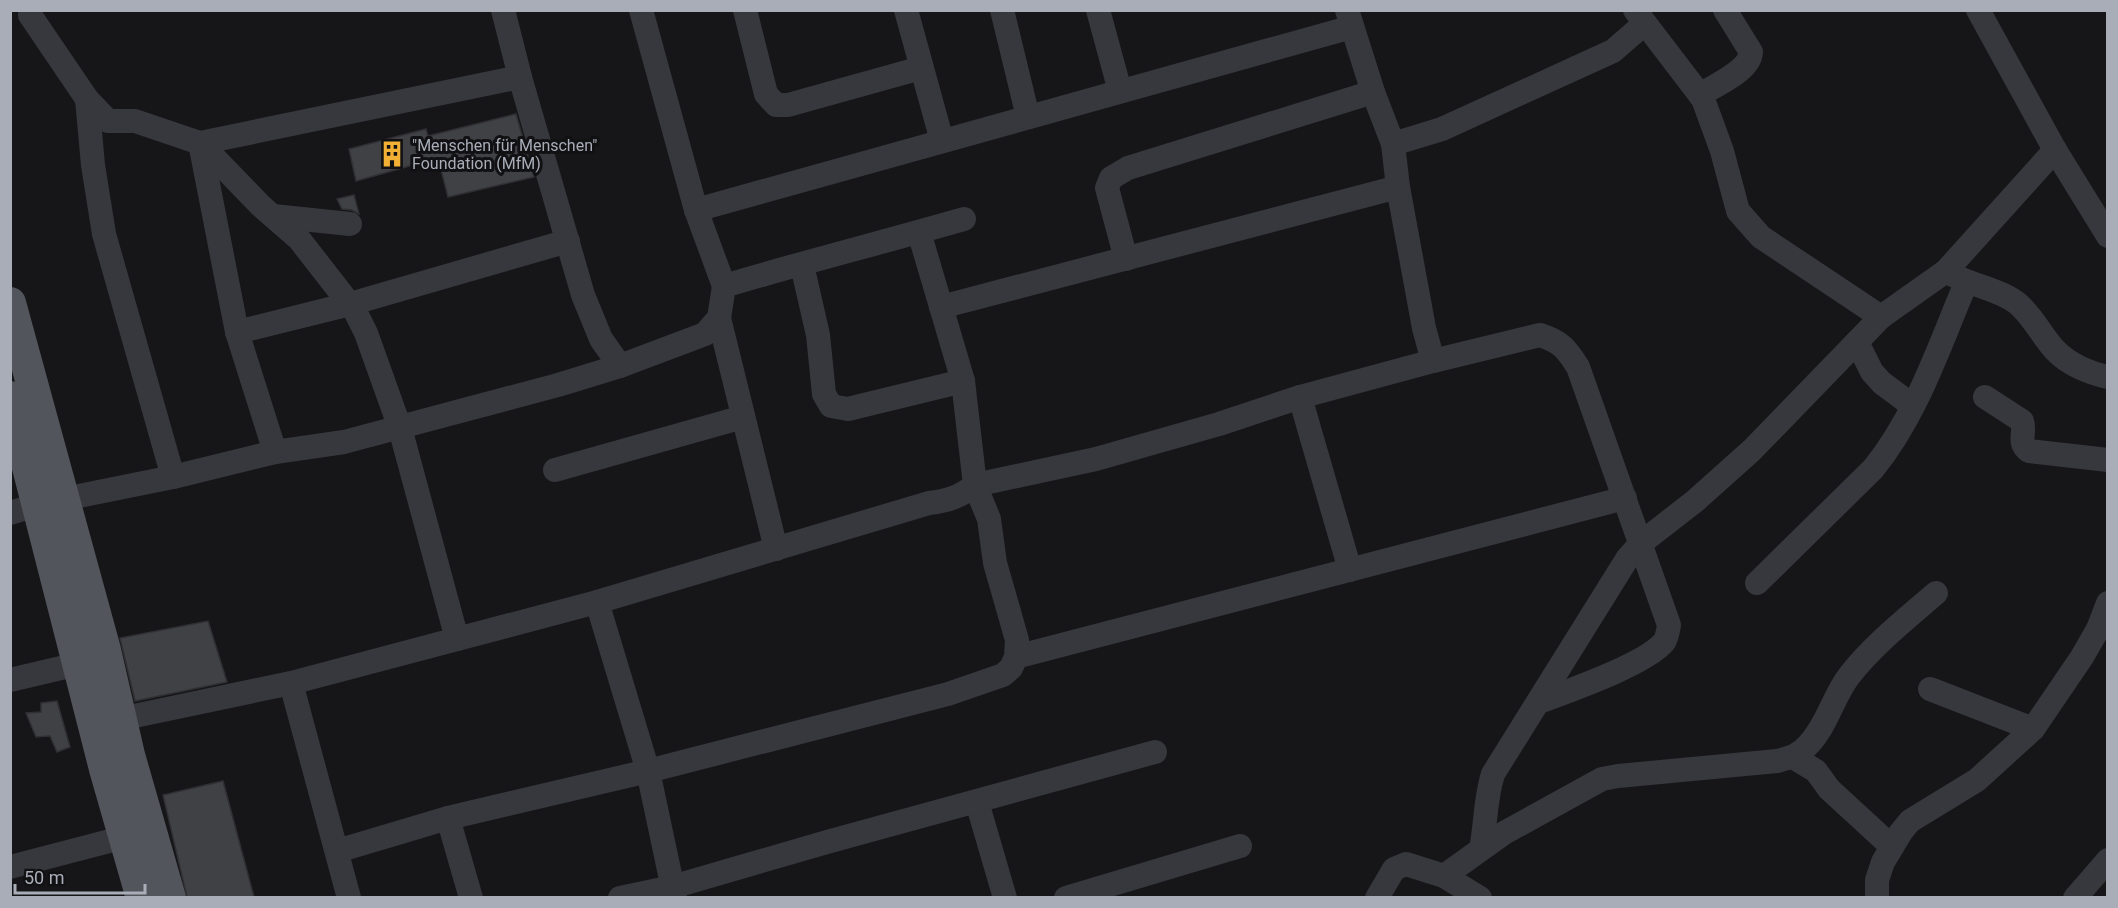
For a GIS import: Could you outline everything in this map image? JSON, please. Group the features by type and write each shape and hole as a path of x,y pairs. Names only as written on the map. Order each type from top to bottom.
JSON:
{"main road":[{"path":"10,303 38,506 105,650 120,719 170,897"},
{"path":"10,397 105,769 142,897"}],"street":[{"path":"503,10 583,295 601,339 620,366"},
{"path":"642,10 696,210 724,286 719,318 776,549"},
{"path":"745,10 766,94 776,105 788,105 921,68"},
{"path":"906,10 942,141"},
{"path":"1002,10 1028,117"},
{"path":"1098,10 1120,91"},
{"path":"1700,95 1744,68 1750,59 1750,52 1725,10"},
{"path":"1978,10 2055,150 2108,236"},
{"path":"26,17 87,99 108,121 135,121 200,143 299,239 350,304 366,333 400,428 457,639"},
{"path":"1393,144 1442,129 1613,51 1639,17 1700,95 1722,151 1738,211 1761,237 1881,316"},
{"path":"696,210 1120,91 1350,19 1373,92 1393,144 1398,187 1424,328 1433,361"},
{"path":"200,143 520,77"},
{"path":"1126,259 1107,188 1111,178 1128,168 1373,92"},
{"path":"87,99 93,165 104,234 173,477"},
{"path":"200,143 237,332 275,452"},
{"path":"1481,849 1487,800 1493,774 1626,559 1641,543 1695,501 1752,450 1881,316 1946,271 2055,150"},
{"path":"941,307 1398,187"},
{"path":"273,216 350,224"},
{"path":"724,286 763,273 802,265 964,219"},
{"path":"336,850 448,818 648,771 948,694 1003,675 1011,668 1016,657 1017,640 995,563 989,519 975,485 963,381 919,232"},
{"path":"237,332 350,304 568,241"},
{"path":"802,265 818,335 824,394 831,406 848,409 963,381"},
{"path":"1946,271 1966,283 2016,302 2034,320 2056,351 2069,362 2095,374 2108,377"},
{"path":"1757,583 1873,469 1884,455 1913,406 1966,283"},
{"path":"38,506 275,452 344,442 558,385 620,366 705,334 719,318"},
{"path":"120,719 291,684 597,602 929,503 945,501 963,495 975,485 1096,459 1300,398 1433,361 1540,335 1556,340 1567,350 1578,367 1669,625 1665,640 1654,651 1619,670 1539,702"},
{"path":"1857,342 1872,372 1913,406"},
{"path":"1985,397 2022,421 2024,425 2022,442 2024,448 2029,451 2108,460"},
{"path":"1300,398 1350,570"},
{"path":"555,470 743,417"},
{"path":"1016,657 1625,498"},
{"path":"1444,876 1504,832 1602,779 1777,761 1793,757 1811,743 1850,674 1936,593"},
{"path":"597,602 648,771 673,892"},
{"path":"1877,897 1877,880 1891,846 1910,821 1977,780 2033,729 2082,657 2098,629 2108,603"},
{"path":"10,680 78,664"},
{"path":"291,684 349,897"},
{"path":"1930,689 2033,729"},
{"path":"620,897 673,892 827,842 1155,752"},
{"path":"1793,757 1816,771 1829,789 1891,846"},
{"path":"977,802 1005,897"},
{"path":"448,818 471,897"},
{"path":"10,867 125,837"},
{"path":"1066,897 1240,846"},
{"path":"2075,897 2108,860"},
{"path":"1377,897 1394,869 1406,864 1444,876 1480,897"}],"building":[{"path":"516,114 534,177 448,197 438,158 356,181 349,149 426,129 428,136"},
{"path":"354,195 359,214 352,210 342,209 337,199"},
{"path":"208,621 227,682 135,701 120,638"},
{"path":"57,701 70,747 57,752 50,736 36,737 26,713 41,712 41,703"},
{"path":"223,781 254,897 187,897 163,795"}],"place":[{"name":"\"Menschen für Menschen\" Foundation (MfM)","path":"392,154"}]}
